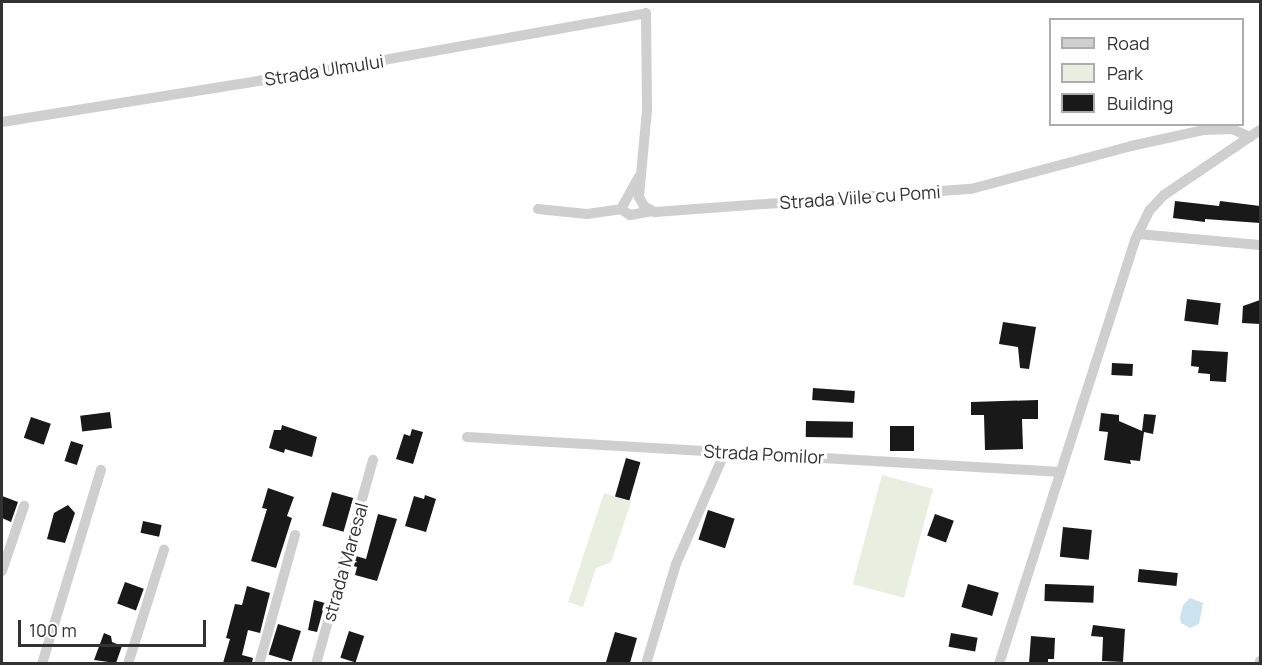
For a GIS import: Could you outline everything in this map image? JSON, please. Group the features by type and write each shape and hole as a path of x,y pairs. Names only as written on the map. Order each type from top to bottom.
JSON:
{"street":[{"name":"Strada Ulmului","path":"2,122 322,71 646,13 647,110 641,174"},
{"name":"Strada Viile cu Pomi","path":"538,209 587,214 621,209 630,215 653,211 971,189 1131,146 1204,130 1232,129 1250,137"},
{"path":"999,663 1138,234 1149,211 1164,195 1260,130"},
{"path":"621,209 641,174"},
{"path":"641,174 639,197 644,206 653,211"},
{"path":"1138,234 1260,245"},
{"name":"Strada Pomilor","path":"467,437 1061,472"},
{"path":"646,663 676,564 725,452"},
{"name":"strada Maresal","path":"316,663 373,460"},
{"path":"42,663 101,470"},
{"path":"2,571 24,506"},
{"path":"259,663 296,535"},
{"path":"128,663 164,550"}],"green space":[{"path":"882,475 933,489 904,598 853,584"},
{"path":"604,493 631,502 611,562 596,568 583,607 568,602"}],"water":[{"path":"1190,598 1203,603 1199,624 1190,628 1181,623 1180,618 1183,605"}],"building":[{"path":"1175,201 1219,206 1220,201 1260,206 1260,223 1205,219 1205,222 1173,218"},
{"path":"1187,299 1221,303 1218,325 1184,321"},
{"path":"1260,300 1260,324 1242,323 1243,306"},
{"path":"1003,322 1036,327 1029,369 1020,368 1018,347 999,344"},
{"path":"1192,350 1228,352 1226,382 1210,381 1210,374 1198,373 1199,367 1191,366"},
{"path":"1112,363 1133,364 1132,376 1111,375"},
{"path":"813,388 855,391 854,403 812,400"},
{"path":"1038,400 1038,419 1022,419 1023,449 985,450 984,415 971,415 971,402"},
{"path":"110,412 112,428 82,432 80,416"},
{"path":"1101,413 1119,415 1119,421 1142,431 1144,414 1156,415 1153,434 1144,432 1140,461 1130,460 1131,464 1104,460 1108,432 1099,431"},
{"path":"31,417 51,424 44,445 24,438"},
{"path":"806,421 853,422 853,438 806,437"},
{"path":"282,425 317,437 312,457 285,449 284,453 269,448 274,430 281,430"},
{"path":"890,426 914,426 914,451 890,451"},
{"path":"412,429 423,432 413,464 396,459 404,434 410,436"},
{"path":"71,441 83,445 77,465 65,461"},
{"path":"626,458 640,462 629,501 615,496"},
{"path":"268,488 294,497 287,516 292,518 276,568 251,561 267,509 262,508"},
{"path":"332,492 353,498 344,532 322,526"},
{"path":"425,495 436,499 426,532 405,526 414,496 424,499"},
{"path":"2,496 18,502 11,522 2,518"},
{"path":"68,505 75,513 65,543 47,539 54,513"},
{"path":"708,510 735,519 725,548 698,539"},
{"path":"378,514 397,519 377,581 355,575 357,567 353,566 356,556 366,559"},
{"path":"935,514 954,521 946,542 927,536"},
{"path":"143,521 162,525 159,537 141,533"},
{"path":"1063,527 1092,530 1089,560 1060,557"},
{"path":"1139,569 1178,573 1176,586 1138,582"},
{"path":"125,582 144,589 136,610 117,604"},
{"path":"968,584 999,593 992,616 961,607"},
{"path":"1045,584 1094,586 1093,603 1044,601"},
{"path":"247,586 270,593 260,633 248,630 242,655 253,658 252,663 223,663 230,639 226,638 235,604 242,605"},
{"path":"314,600 325,603 317,632 308,630"},
{"path":"278,624 301,631 292,662 269,655"},
{"path":"1093,625 1125,629 1123,662 1102,661 1103,637 1091,636"},
{"path":"349,631 364,636 356,663 340,658"},
{"path":"615,632 637,638 630,663 606,662"},
{"path":"104,633 111,636 112,642 122,646 116,663 94,660"},
{"path":"951,633 978,638 975,651 949,647"},
{"path":"1031,636 1055,638 1054,659 1048,659 1048,663 1029,663"}]}
